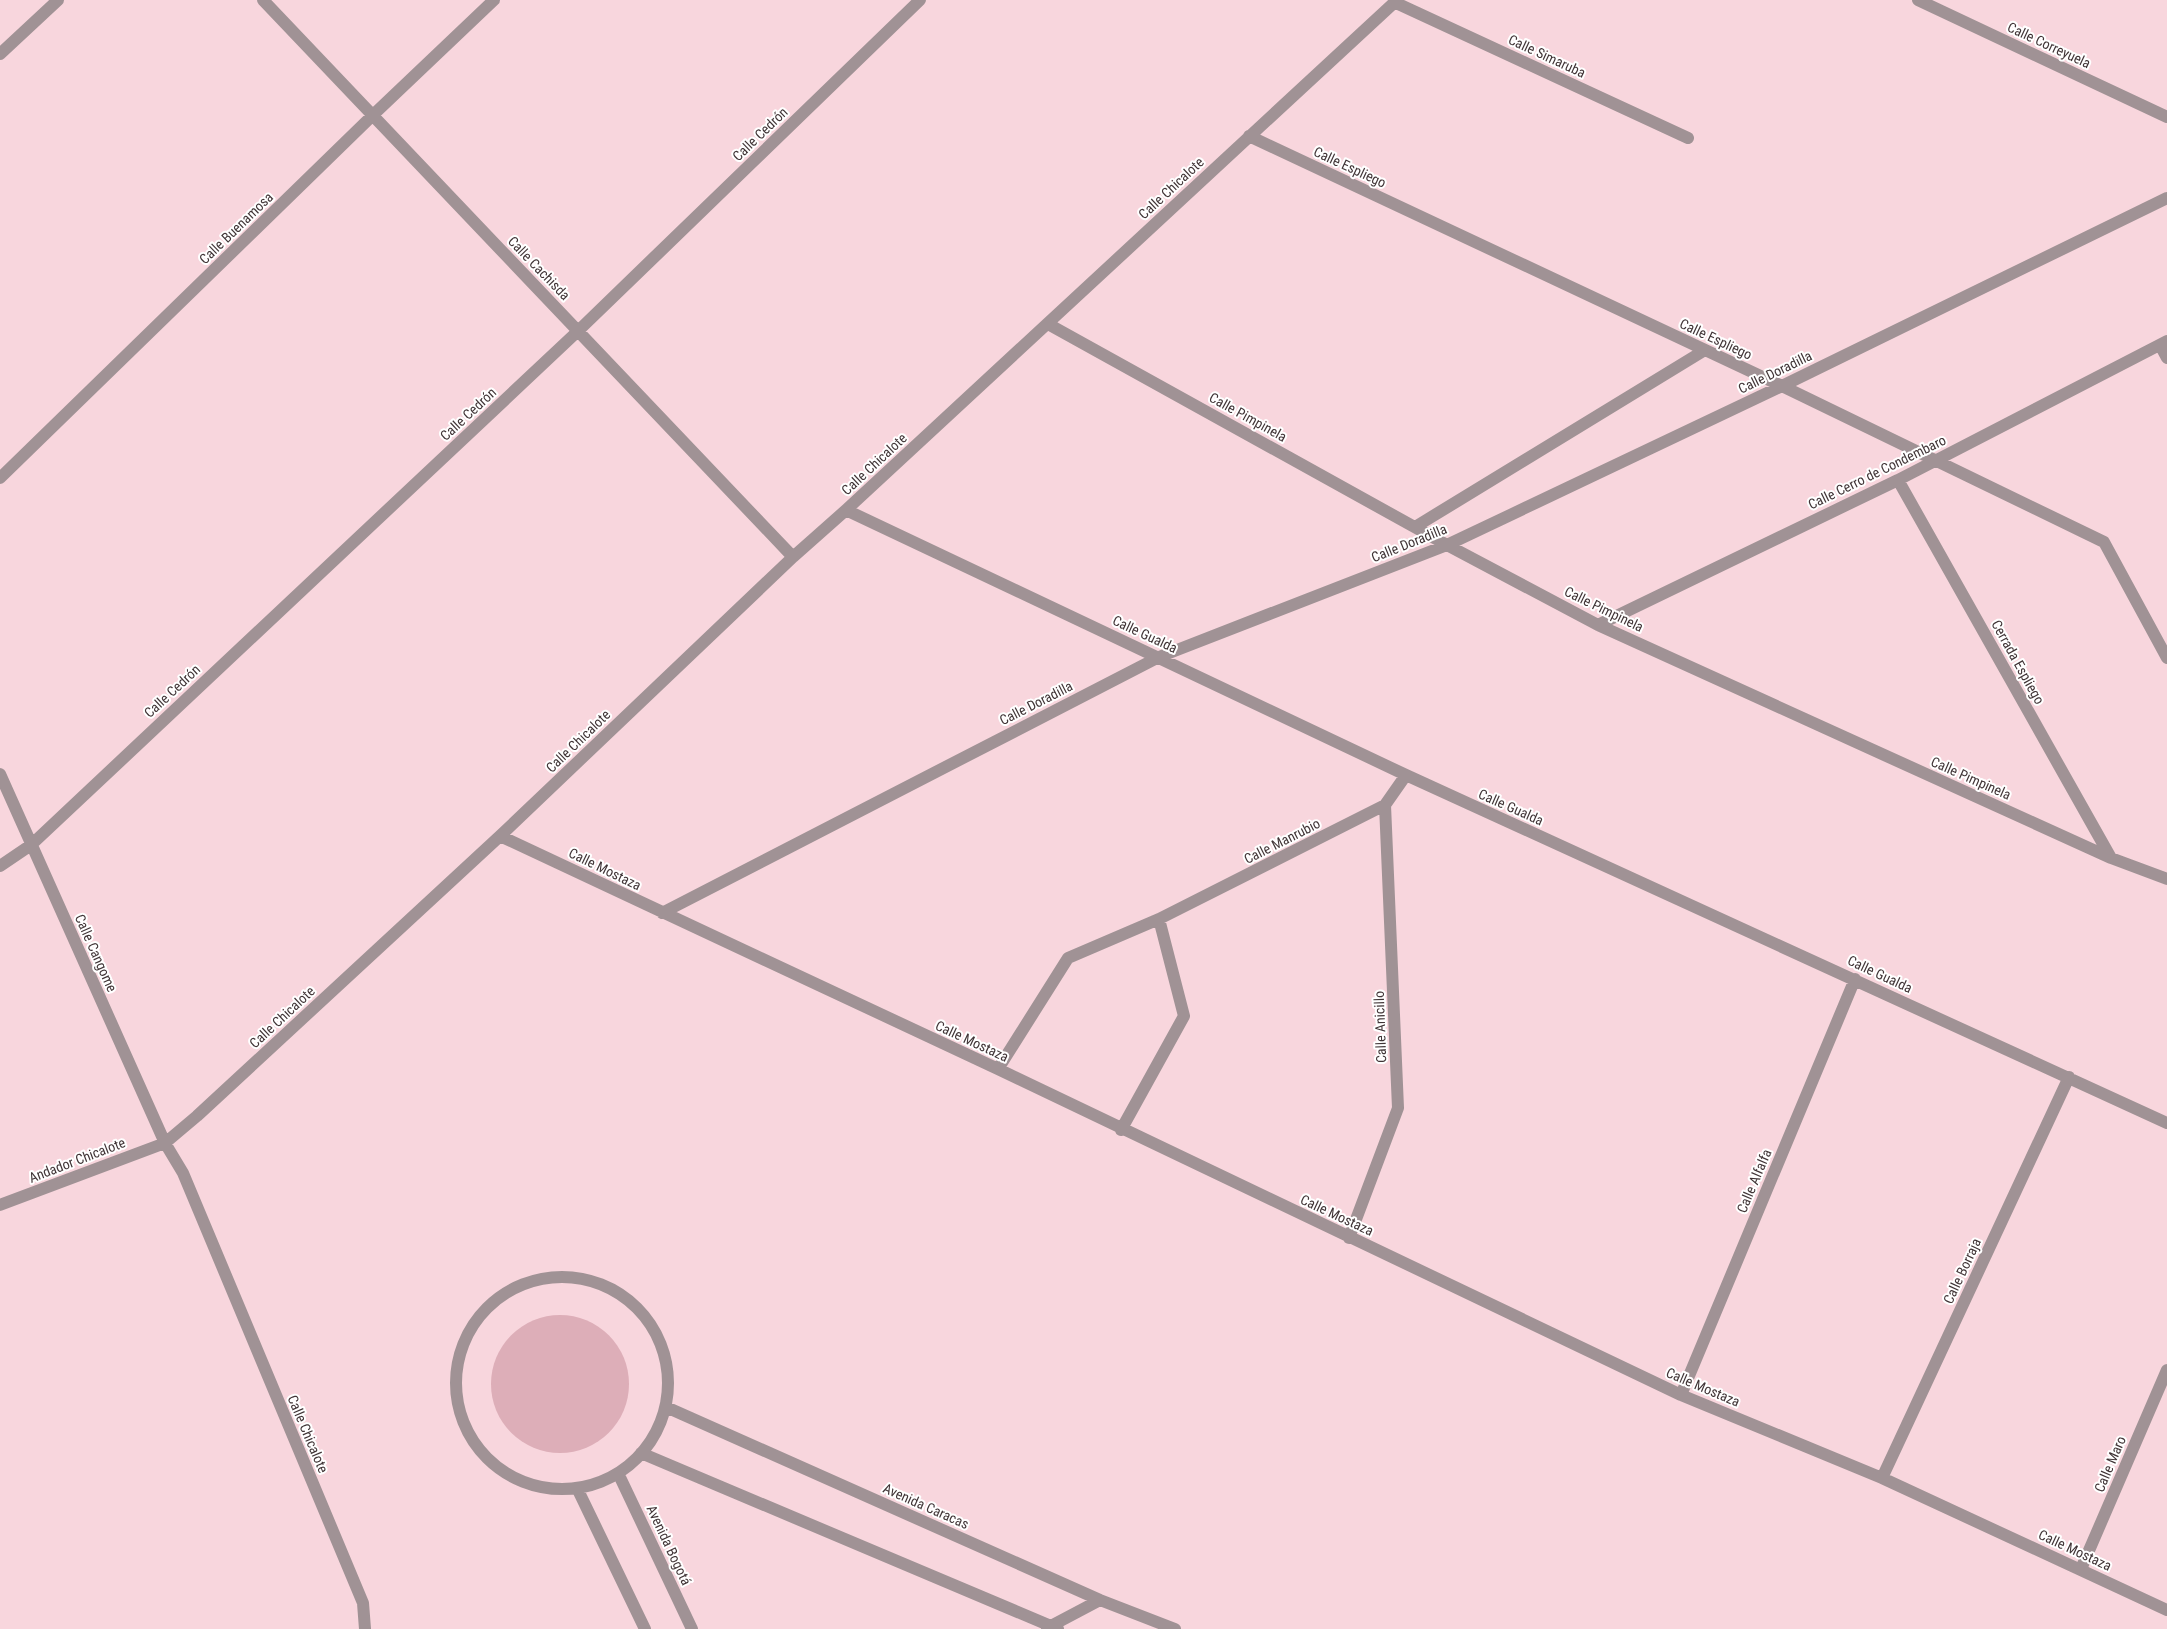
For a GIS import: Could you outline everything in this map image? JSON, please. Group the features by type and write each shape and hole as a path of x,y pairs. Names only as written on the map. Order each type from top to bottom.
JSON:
{"street":[{"path":"0,54 58,0"},
{"name":"Calle Cachisda","path":"263,0 793,557"},
{"name":"Calle Buenamosa","path":"0,478 494,0"},
{"name":"Calle Cedrón","path":"0,866 31,845 578,331 920,0"},
{"name":"Calle Correyuela","path":"1918,0 2167,117"},
{"name":"Calle Chicalote","path":"365,1629 363,1603 183,1173 165,1143 197,1116 500,836 793,557 1048,324 1396,1"},
{"name":"Calle Simaruba","path":"1396,1 1688,138"},
{"name":"Calle Espliego","path":"1249,136 1782,386 2104,542 2167,658"},
{"name":"Calle Doradilla","path":"662,913 1159,657 1447,545 1782,386 2167,198"},
{"name":"Calle Pimpinela","path":"1048,324 1447,545 1598,624 2111,858 2167,878"},
{"path":"2163,343 2167,358"},
{"name":"Calle Cerro de Condembaro","path":"1598,624 1898,480 2163,343"},
{"path":"1415,527 1705,350"},
{"name":"Cerrada Espliego","path":"1898,480 2111,858"},
{"name":"Calle Gualda","path":"846,510 1406,775 2167,1122"},
{"name":"Calle Cangome","path":"0,774 165,1143"},
{"name":"Calle Manrubio","path":"998,1069 1068,958 1159,919 1385,805 1406,775"},
{"name":"Calle Anicillo","path":"1348,1238 1398,1108 1385,805"},
{"name":"Calle Mostaza","path":"500,836 998,1069 1121,1130 1681,1395 1882,1478 2167,1610"},
{"path":"1121,1130 1184,1016 1159,919"},
{"name":"Calle Alfalfa","path":"1681,1395 1855,979"},
{"name":"Calle Borraja","path":"1882,1478 2069,1077"},
{"name":"Andador Chicalote","path":"0,1205 165,1143"},
{"path":"550,1277 584,1278 615,1290 642,1311 659,1340 668,1373 666,1406 657,1432 641,1453 618,1473 598,1483 578,1488 543,1488 512,1477 484,1457 465,1429 455,1396 456,1363 468,1331 489,1305 517,1286 550,1277"},
{"name":"Calle Maro","path":"2081,1569 2167,1370"},
{"name":"Avenida Caracas","path":"666,1406 1100,1600 1167,1628"},
{"path":"641,1453 1052,1628 1100,1600"},
{"name":"Avenida Bogotá","path":"618,1473 692,1629"},
{"path":"578,1488 645,1629"}],"shaded area":[{"path":"560,1315 574,1316 586,1320 598,1326 609,1335 618,1346 624,1358 628,1370 628,1398 624,1410 618,1422 609,1433 598,1442 586,1448 574,1452 560,1453 546,1452 534,1448 522,1442 511,1433 502,1422 496,1410 492,1398 491,1384 492,1370 496,1358 502,1346 511,1335 522,1326 534,1320 546,1316"}]}
